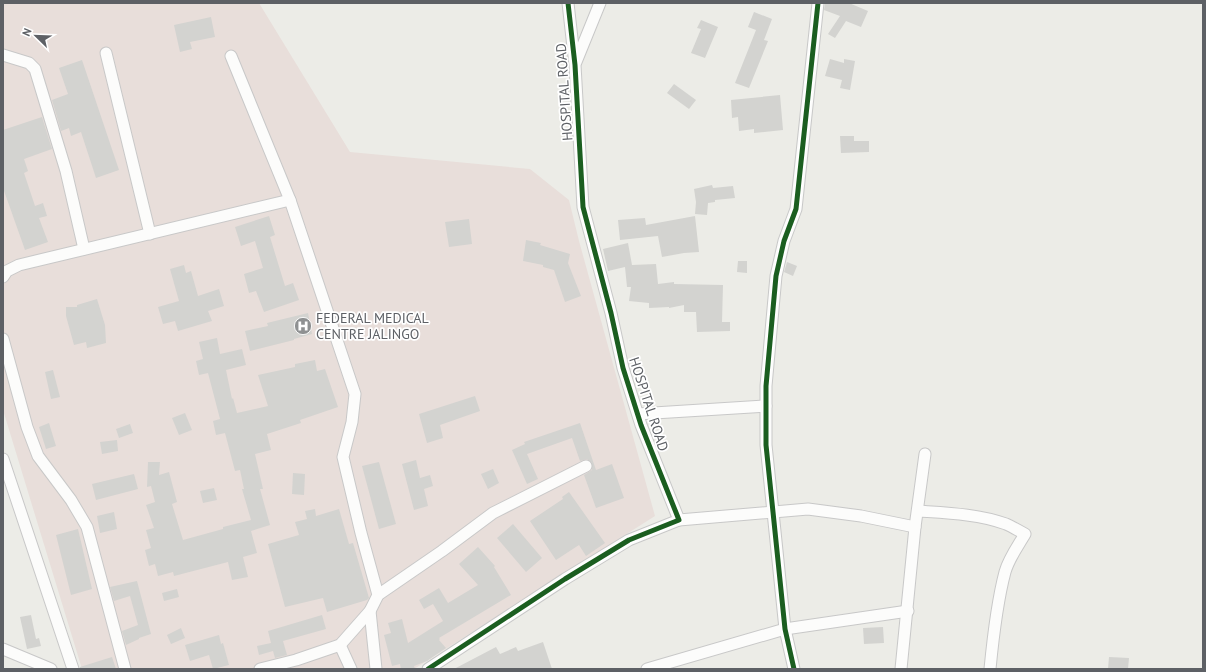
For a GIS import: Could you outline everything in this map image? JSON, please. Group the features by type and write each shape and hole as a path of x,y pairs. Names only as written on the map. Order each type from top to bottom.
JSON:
{"street":[{"name":"HOSPITAL ROAD","path":"568,3 575,65 583,207 624,368 638,414 679,520"},
{"path":"575,65 600,3"},
{"path":"794,669 785,629 772,512 766,445 766,406 776,276 784,241 796,209 818,3"},
{"path":"106,53 150,234"},
{"path":"3,55 29,63 36,69 66,171 84,248"},
{"path":"231,56 290,200 355,394 352,422 343,456 361,533 378,595"},
{"path":"3,277 7,271 19,265 84,248 150,234 290,200"},
{"path":"3,339 27,427 38,456 71,500 87,527 125,669"},
{"path":"638,414 766,406"},
{"path":"901,669 908,611 915,527 925,454"},
{"path":"3,459 73,669"},
{"path":"260,669 296,660 340,645 370,611 378,595 442,552 493,513 586,466"},
{"path":"428,669 565,579 629,540 679,520 808,509 861,516 915,527"},
{"path":"918,511 953,513 981,517 1006,524 1025,534 1015,550 1006,571 998,604 990,669"},
{"path":"370,611 376,669"},
{"path":"647,669 785,629 908,611"},
{"path":"340,645 351,669"},
{"path":"3,649 50,669"}],"shaded area":[{"name":"FEDERAL MEDICAL CENTRE JALINGO","path":"3,3 259,3 350,152 530,169 569,200 655,516 414,669 82,669 3,410"}],"building":[{"path":"825,3 849,3 868,11 861,27 846,21 835,38 828,34 840,16 824,10"},
{"path":"754,12 772,19 764,40 768,41 749,88 735,83 756,30 748,27"},
{"path":"211,17 215,37 190,42 192,49 180,52 174,25"},
{"path":"701,20 718,27 705,58 691,53 701,29 697,28"},
{"path":"830,59 844,63 844,59 855,61 850,90 840,88 842,80 825,76"},
{"path":"82,60 119,170 96,178 81,132 71,136 69,128 61,131 52,100 68,94 59,68"},
{"path":"674,84 696,100 689,109 667,93"},
{"path":"780,95 783,130 754,133 754,129 739,131 738,117 732,118 731,100"},
{"path":"42,117 52,149 24,159 28,171 24,173 35,206 43,203 47,216 39,218 48,242 25,250 3,188 3,130"},
{"path":"840,136 854,136 854,141 869,141 869,152 841,153"},
{"path":"712,185 713,188 733,186 735,198 715,200 715,202 708,203 707,215 695,214 696,202 694,189"},
{"path":"269,216 275,235 270,237 285,286 293,283 299,300 264,312 256,291 249,293 244,274 263,268 255,241 241,246 235,227"},
{"path":"695,216 699,252 662,257 658,236 620,240 618,220 645,218 646,225"},
{"path":"469,219 472,244 449,247 445,222"},
{"path":"526,240 541,243 540,245 570,254 568,263 581,296 565,302 554,270 543,267 543,265 523,261"},
{"path":"628,243 632,265 656,264 658,284 674,282 674,284 723,285 722,322 730,322 730,331 697,332 696,312 684,312 684,305 669,308 649,308 649,303 629,301 631,287 627,287 625,267 608,271 603,249"},
{"path":"738,261 747,261 747,273 737,272"},
{"path":"787,262 797,266 793,276 784,272"},
{"path":"184,265 186,273 191,271 198,296 219,289 224,306 208,311 212,321 178,331 175,321 163,324 158,307 179,301 170,269"},
{"path":"97,299 105,325 106,343 87,348 86,342 74,345 66,316 66,307 77,307 77,305"},
{"path":"308,313 312,334 250,351 245,331 268,326 267,323"},
{"path":"217,338 220,354 242,349 246,365 226,370 232,399 233,398 237,413 268,406 258,375 295,367 295,364 315,360 317,371 325,369 338,407 300,420 301,423 267,434 271,450 255,454 263,489 260,489 270,525 251,531 257,553 243,557 248,577 232,580 228,562 174,576 173,572 158,576 155,564 149,566 145,550 151,548 146,530 154,528 146,505 155,502 151,486 147,487 148,462 160,462 159,475 169,472 177,502 172,504 183,540 251,520 242,489 244,489 240,470 235,471 225,433 216,435 213,421 220,419 208,373 199,375 196,361 203,359 199,342"},
{"path":"53,370 60,397 51,399 45,372"},
{"path":"475,396 480,411 440,425 443,438 427,443 419,414"},
{"path":"185,413 192,430 179,435 172,418"},
{"path":"49,423 56,446 46,449 39,427"},
{"path":"580,423 596,470 612,464 624,498 596,508 584,475 592,470 592,463 587,459 580,461 572,438 527,454 538,479 527,484 512,450 525,444 524,442"},
{"path":"130,424 133,433 119,438 116,429"},
{"path":"117,440 118,451 102,454 100,442"},
{"path":"416,460 420,478 430,475 433,486 424,489 428,506 414,510 402,464"},
{"path":"379,462 396,524 379,529 362,466"},
{"path":"493,469 499,483 488,489 481,474"},
{"path":"293,473 305,474 304,495 292,494"},
{"path":"134,474 138,489 96,500 92,484"},
{"path":"214,488 217,500 203,503 200,491"},
{"path":"569,492 605,543 586,556 579,545 556,560 530,521 563,499 562,497"},
{"path":"315,509 316,516 339,509 349,544 353,543 369,598 367,600 327,612 323,598 285,607 268,544 299,535 295,522 307,519 305,511"},
{"path":"114,512 117,529 100,533 97,516"},
{"path":"513,524 542,558 526,572 497,538"},
{"path":"78,529 92,589 71,595 56,535"},
{"path":"478,547 495,566 494,567 511,595 439,638 446,648 427,661 414,666 415,669 401,669 400,664 392,666 384,635 391,633 388,623 402,619 408,643 443,621 433,604 424,609 419,600 439,588 448,603 478,585 459,564"},
{"path":"137,581 151,634 126,645 122,631 138,625 130,596 114,601 110,587"},
{"path":"177,589 179,597 164,601 162,593"},
{"path":"31,615 36,639 39,638 41,646 27,649 20,617"},
{"path":"322,615 326,629 283,641 287,655 275,658 273,651 259,655 257,646 271,643 268,631"},
{"path":"883,627 884,643 864,644 863,628"},
{"path":"181,628 185,638 171,644 167,635"},
{"path":"219,635 221,644 223,643 229,665 213,669 209,655 190,661 185,645"},
{"path":"543,642 552,669 454,669 496,647 500,654 516,647 518,651"},
{"path":"112,657 116,669 80,669 80,667"},
{"path":"1109,657 1129,658 1128,669 1108,669"}],"cycle path":[{"path":"428,669 565,579 629,540 679,520 641,425 623,368 611,313 583,207 575,65 568,3"},
{"path":"794,669 785,629 766,445 766,386 776,276 784,241 796,209 818,3"}],"place":[{"name":"FEDERAL MEDICAL CENTRE JALINGO","path":"303,326"}]}
